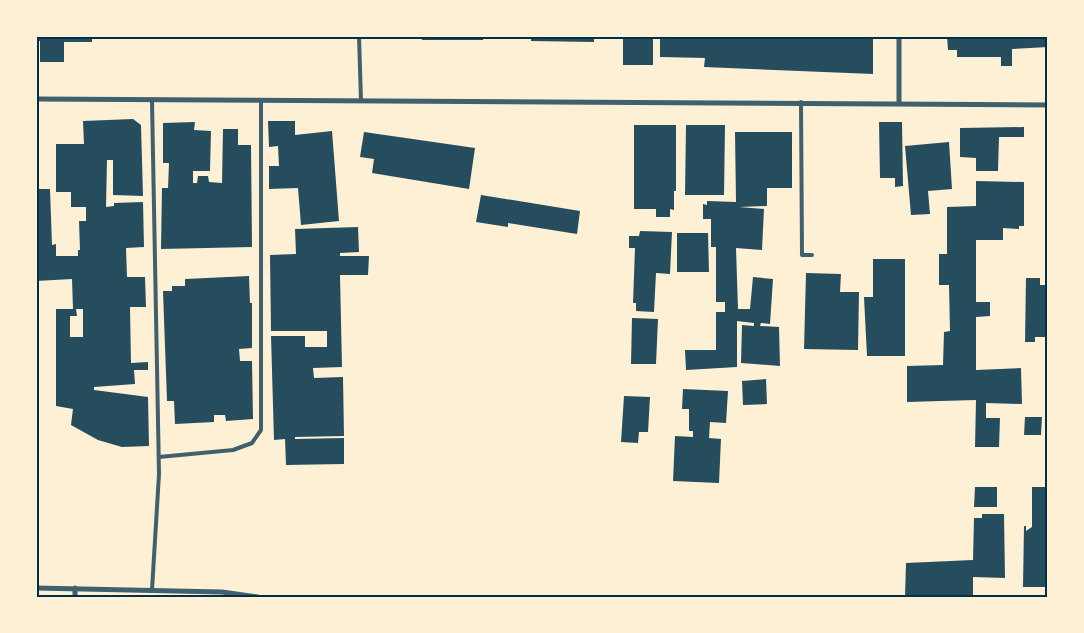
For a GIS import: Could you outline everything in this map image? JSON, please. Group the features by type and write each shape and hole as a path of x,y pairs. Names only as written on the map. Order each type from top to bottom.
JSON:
{"street":[{"path":"899,36 899,103"},
{"path":"36,99 152,101 801,102 1048,105"},
{"path":"36,588 222,592 258,597"},
{"path":"74,597 75,588"}],"lane":[{"path":"359,36 360,101"},
{"path":"158,457 234,450 252,443 261,430 263,416 261,100"},
{"path":"152,101 158,457 152,590"},
{"path":"801,102 802,256 812,255"}],"building":[{"path":"36,36 92,36 92,42 64,42 64,62 40,62 40,41 36,41"},
{"path":"422,36 483,36 483,40 422,40"},
{"path":"531,36 594,36 594,42 531,41"},
{"path":"623,36 653,36 653,65 623,65"},
{"path":"660,36 873,36 873,74 704,67 705,58 660,57"},
{"path":"947,36 1048,36 1048,47 1012,49 1012,66 1001,66 1001,57 957,57 957,50 948,50"},
{"path":"133,119 141,125 143,196 113,195 113,160 107,160 106,207 114,206 114,203 143,202 144,247 126,248 127,277 145,277 146,307 130,307 131,363 148,362 148,370 134,370 135,384 94,387 94,390 148,397 149,446 122,447 98,440 71,425 73,409 56,406 56,309 73,309 72,279 36,281 36,189 50,189 52,245 56,244 56,256 78,256 78,250 80,250 79,221 86,221 86,207 71,207 71,192 56,192 56,144 84,144 83,121","holes":["76,309 83,309 83,337 70,337 70,316 77,316"]},
{"path":"268,121 295,121 295,135 332,131 339,221 301,225 298,188 269,189 269,166 279,166 278,146 269,147"},
{"path":"195,122 194,130 211,131 210,171 193,171 193,183 197,183 198,176 208,176 209,182 222,183 223,129 238,129 238,145 251,145 252,247 161,249 162,188 168,188 169,163 163,163 163,123"},
{"path":"879,122 902,122 903,186 895,187 895,178 880,178"},
{"path":"634,125 676,125 676,191 674,191 674,210 670,209 670,217 656,217 656,209 634,209"},
{"path":"686,125 725,125 724,195 685,195"},
{"path":"1024,127 1024,137 999,137 998,171 976,171 976,158 960,157 960,128"},
{"path":"364,132 475,148 469,189 372,173 374,159 360,157"},
{"path":"735,132 792,132 792,188 767,188 767,206 739,207 764,209 762,250 736,248 738,309 750,309 753,277 773,279 770,324 761,323 760,326 779,327 780,366 741,363 742,325 754,326 754,323 737,321 737,367 686,370 685,350 716,350 716,312 725,312 725,302 716,302 716,247 711,247 711,219 703,219 703,204 707,205 707,201 736,202"},
{"path":"949,142 952,189 928,191 930,214 911,215 905,146"},
{"path":"976,181 1024,182 1024,226 1019,226 1019,229 1003,228 1003,240 976,240 976,302 990,302 990,316 976,317 976,370 1021,368 1022,404 986,403 986,418 1000,418 999,447 975,447 976,400 907,402 907,366 943,365 944,332 950,331 949,285 939,285 939,254 947,254 947,207 976,206"},
{"path":"481,195 580,211 577,234 508,223 508,227 476,222"},
{"path":"358,227 359,252 340,253 340,256 369,256 368,275 340,275 342,367 313,368 314,378 343,377 344,436 295,437 295,439 344,438 344,464 286,465 285,439 274,440 271,336 305,336 305,347 327,347 327,331 271,331 270,255 296,254 295,229"},
{"path":"640,231 672,232 670,274 656,273 654,312 636,311 636,303 633,303 635,248 629,248 629,236 639,236"},
{"path":"677,233 708,233 709,272 677,272"},
{"path":"873,259 905,259 905,356 867,356 864,297 873,297"},
{"path":"806,273 841,274 840,292 859,292 858,350 804,349"},
{"path":"249,276 250,303 252,303 252,348 239,349 240,361 252,361 253,419 226,421 225,415 214,415 214,422 175,424 174,401 167,401 163,291 172,291 172,286 185,286 185,279"},
{"path":"1026,278 1040,278 1040,285 1048,285 1047,337 1035,337 1035,342 1025,342"},
{"path":"632,318 658,319 656,364 631,364"},
{"path":"766,379 767,404 743,405 742,381"},
{"path":"683,389 728,391 726,423 710,422 709,438 721,439 719,483 673,481 675,436 693,437 693,431 689,431 689,409 682,409"},
{"path":"624,396 650,397 648,432 639,432 638,443 621,442"},
{"path":"1025,417 1042,417 1041,435 1024,435"},
{"path":"975,487 997,487 997,507 974,507"},
{"path":"1032,487 1048,487 1048,580 1045,580 1045,587 1023,587 1024,526 1026,526 1026,531 1032,527"},
{"path":"982,514 1004,514 1005,578 973,577 973,597 905,597 906,563 973,560 974,518 982,518"}]}
